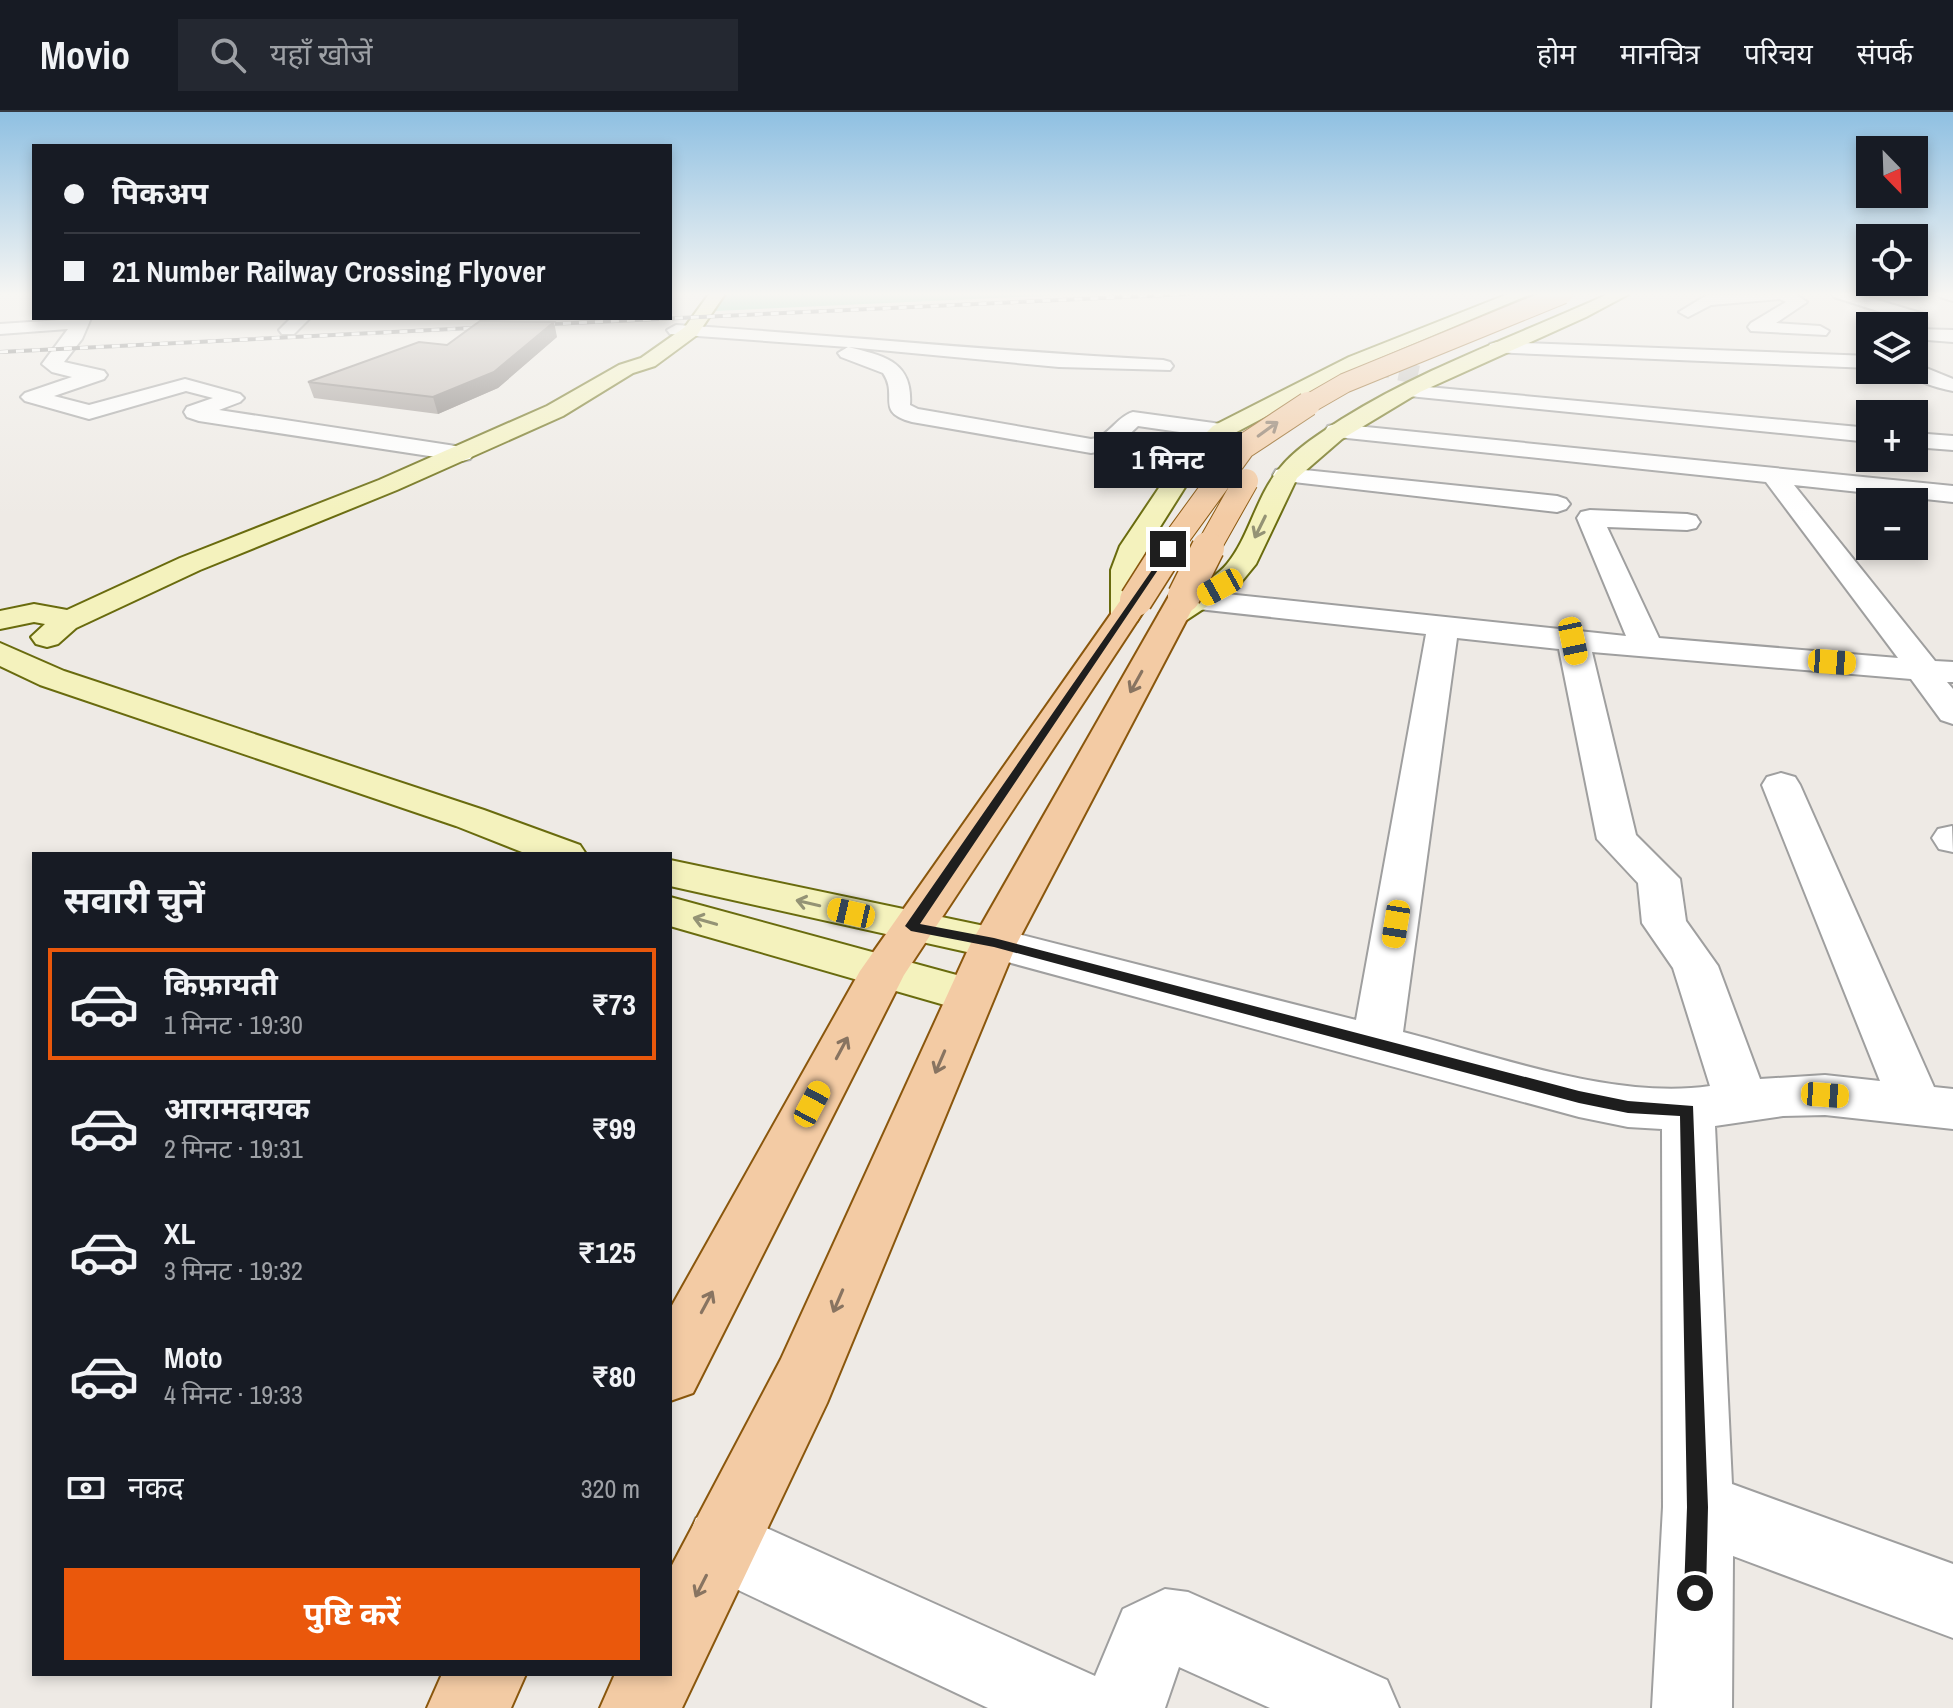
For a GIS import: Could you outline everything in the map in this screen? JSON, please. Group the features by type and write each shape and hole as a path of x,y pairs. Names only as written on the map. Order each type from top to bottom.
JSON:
{"main road":[{"path":"672,1644 804,1381 969,995 1163,605 1184,524 1243,447 1283,418 1345,383 1381,368"},
{"path":"672,1367 883,971 911,926 1163,605 1229,507 1306,424 1372,386 1413,368"},
{"path":"467,1708 486,1676"},
{"path":"640,1708 656,1676"}],"street":[{"path":"62,368 106,377 32,397 89,412 177,387 197,386 233,398 195,412 199,414 462,454"},
{"path":"0,652 27,645 55,623 190,564 462,454 555,411 628,368"},
{"path":"889,368 900,377 899,408 912,415 1091,446 1106,444 1133,419 1221,431"},
{"path":"1352,368 1221,431 1184,469 1134,546 1125,570 1163,605 1938,671"},
{"path":"1163,605 1220,587 1242,564 1269,467 1419,381 1449,368"},
{"path":"1928,377 1953,385"},
{"path":"1419,381 1673,408 1856,433"},
{"path":"1336,431 1953,494"},
{"path":"1928,441 1953,443"},
{"path":"1269,467 1557,504"},
{"path":"1774,476 1938,671"},
{"path":"1647,647 1590,518 1687,522"},
{"path":"0,620 55,623 120,699"},
{"path":"1377,1043 1443,627"},
{"path":"1573,641 1617,839 1659,879 1664,923 1695,966 1715,1107 1692,1708"},
{"path":"0,652 52,678 470,818 560,852"},
{"path":"1938,671 1921,669 1953,713"},
{"path":"1781,785 1934,1106"},
{"path":"672,873 994,943 1579,1097 1628,1107 1715,1107 1783,1096 1825,1095 1934,1106"},
{"path":"672,912 969,995"},
{"path":"1698,1507 1953,1601"},
{"path":"722,1544 1076,1708"},
{"path":"1118,1708 1129,1700 1150,1636 1165,1627 1188,1630 1359,1708"}],"building":[{"path":"346,368 498,368 433,397 308,382"}],"tunnel":[{"path":"1388,368 1418,375"}],"route":[{"path":"1168,549 911,926 994,943 1579,1097 1628,1107 1688,1110 1698,1507 1695,1593"}]}
